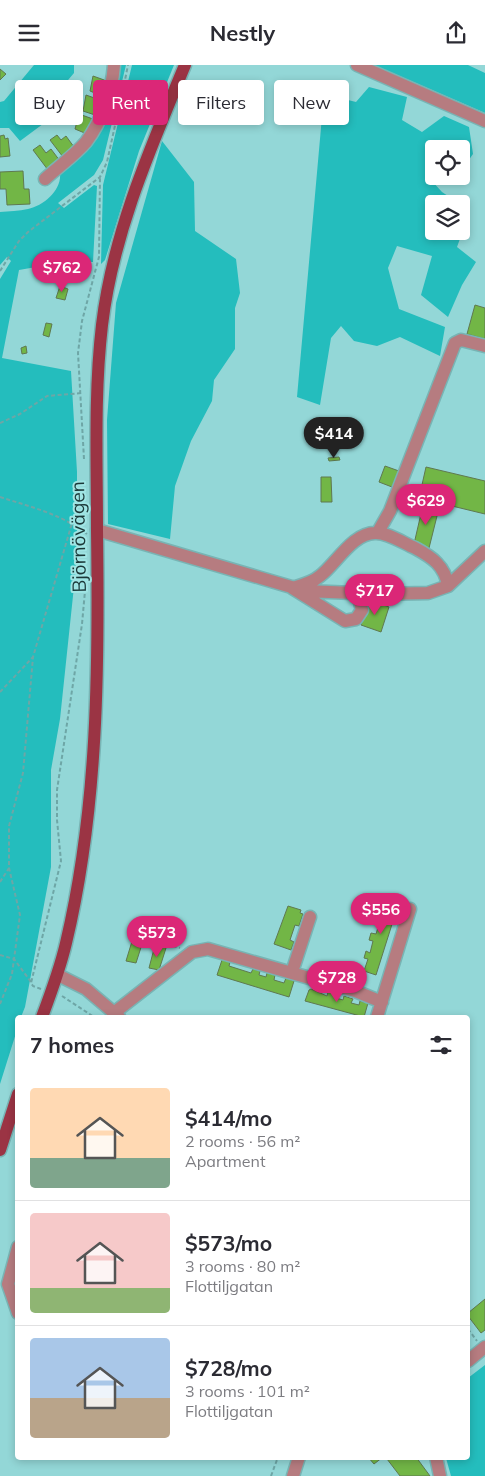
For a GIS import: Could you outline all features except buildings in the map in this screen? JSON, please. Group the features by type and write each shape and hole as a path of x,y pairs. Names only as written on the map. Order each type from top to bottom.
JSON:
{"main road":[{"name":"Björnövägen","path":"43,1015 58,975 73,911 92,769 96,668 90,529 96,399 108,291 132,196 185,65"},
{"path":"0,1150 15,1103"}],"street":[{"path":"45,179 86,142 96,126 109,92 114,65"},
{"path":"357,65 485,121"},
{"path":"378,532 390,511 455,343 461,340 485,346"},
{"path":"90,529 305,591 417,595 448,586 485,551"},
{"path":"292,588 306,585 319,577 356,541 365,535 378,532 432,558 446,573 448,586"},
{"path":"292,588 345,621 356,619 362,610 359,599 352,593"},
{"path":"378,1015 410,909"},
{"path":"292,972 310,917"},
{"path":"58,975 86,989 117,1015 192,952 208,949 292,972 382,1002"},
{"path":"15,1258 8,1283 15,1304"},
{"path":"470,1359 484,1348"},
{"path":"293,1476 298,1460"},
{"path":"437,1460 440,1476"}],"path":[{"path":"84,459 82,393 78,353 82,321 99,257 100,177 107,162 128,65"},
{"path":"0,271 19,241 28,232 100,177"},
{"path":"0,423 47,396 82,393"},
{"path":"0,497 47,512 90,529 86,542"},
{"path":"0,1004 12,974 20,915 9,868 9,826 23,773 33,657 72,523"},
{"path":"31,983 61,861 57,820 57,790 82,624 86,585"},
{"path":"0,692 33,657"},
{"path":"0,882 9,868"},
{"path":"148,947 159,942 192,952"},
{"path":"0,955 14,959 33,986 68,999 91,1015"},
{"path":"470,1331 484,1348"},
{"path":"271,1476 277,1460"}],"shaded area":[{"path":"34,65 74,65 74,73 68,80 22,80"},
{"path":"120,65 126,65 122,80 119,80"},
{"path":"132,65 174,65 168,80 128,80"},
{"path":"374,65 468,65 485,73 485,113"},
{"path":"369,87 407,97 402,120 422,132 444,116 469,127 473,154 470,158 470,140 425,140 425,185 436,185 446,195 425,195 425,240 460,240 457,247 476,262 462,285 448,317 421,295 432,256 397,246 388,268 399,309 445,327 440,356 400,337 377,346 354,341 341,326 331,338 320,405 297,397 321,125 349,125 349,100 356,102"},
{"path":"15,88 15,125 42,125 20,141 9,128 0,128 0,102 4,101"},
{"path":"98,125 111,125 103,160 94,175 58,203 64,208 94,185 97,186 93,262 51,260 36,267 19,270 2,358 71,371 77,472 77,558 60,719 51,770 51,867 25,1007 22,1015 15,1015 15,1036 0,1084 0,279 11,261 7,257 0,265 0,212 34,207 46,201 58,185 60,173"},
{"path":"118,125 150,125 139,151 105,260 101,264 103,185"},
{"path":"162,141 194,182 195,231 236,259 240,293 235,308 235,349 214,380 212,401 191,441 175,486 170,539 108,524 107,420 116,303"},
{"path":"485,1365 485,1476 451,1476 447,1460 470,1460 470,1376"}]}
